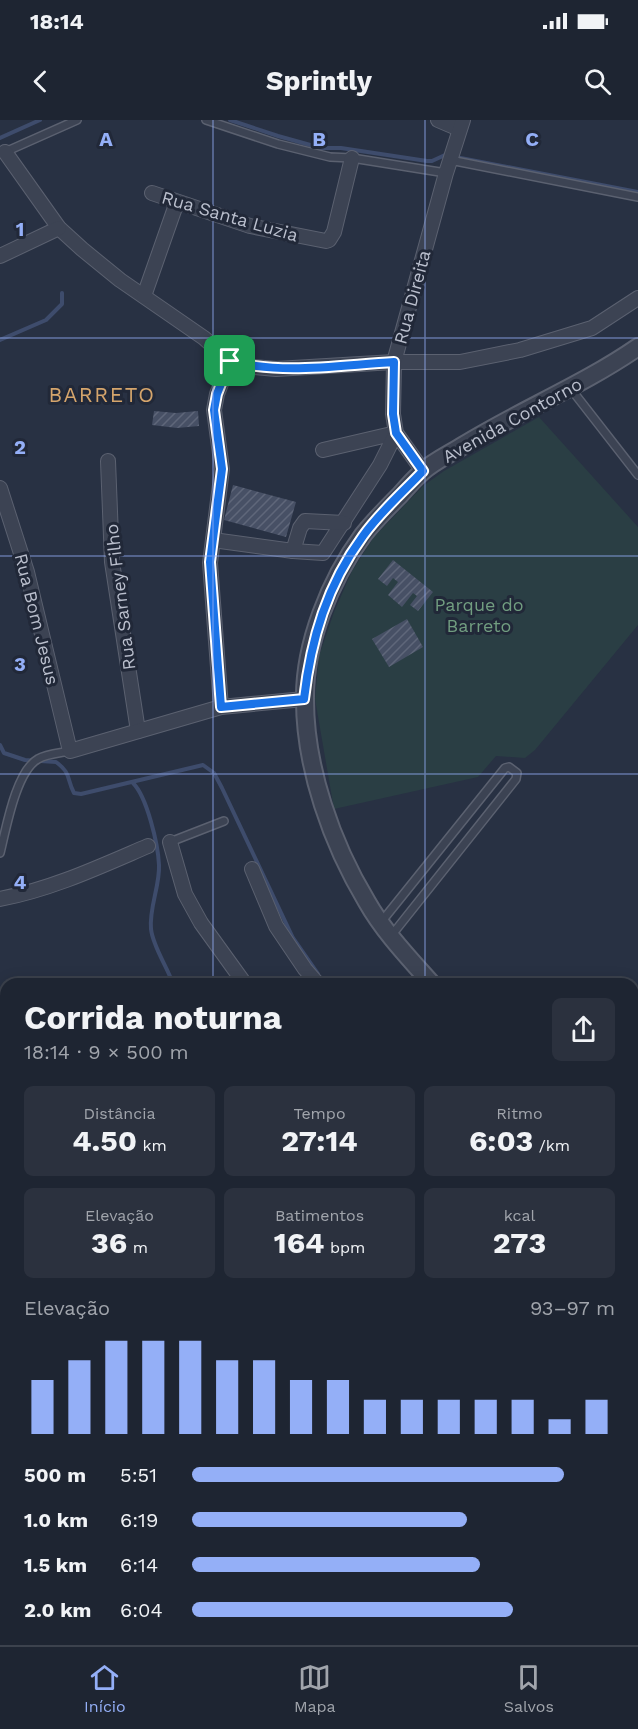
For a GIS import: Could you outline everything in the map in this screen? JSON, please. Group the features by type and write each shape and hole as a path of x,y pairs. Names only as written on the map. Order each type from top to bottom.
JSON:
{"street":[{"path":"438,120 461,125"},
{"name":"Rua Direita","path":"396,433 393,414 394,362 461,125"},
{"path":"2,152 59,228 120,280 204,338 230,361 253,367 276,369 394,362 460,362 520,350 592,328 638,298"},
{"name":"Rua Santa Luzia","path":"152,193 250,226 326,241 330,240 334,232 352,158"},
{"path":"144,296 177,202"},
{"path":"0,256 59,228"},
{"name":"Avenida Contorno","path":"427,978 386,929 368,904 347,867 314,776 307,739 304,699 309,659 315,636 334,584 364,534 423,471 491,429 614,363 638,346"},
{"path":"221,707 210,562 222,469 214,410 217,394 230,361"},
{"path":"213,540 323,553 380,465 396,433"},
{"path":"323,450 396,433"},
{"path":"396,433 423,471"},
{"name":"Rua Sarney Filho","path":"108,461 112,562 138,731"},
{"name":"Rua Bom Jesus","path":"0,488 27,572 70,751"},
{"path":"293,551 300,528 305,522 344,523"},
{"path":"70,751 221,707 304,699"},
{"path":"170,842 185,894 201,923 241,978"},
{"path":"0,899 30,894 67,881 148,846"},
{"path":"252,868 276,926 313,978"}],"lane":[{"path":"2,152 77,120"},
{"path":"206,120 278,144 330,157 450,160 638,197"},
{"path":"570,387 638,475"},
{"path":"0,853 8,818 24,773 37,759 70,751"},
{"path":"509,767 517,772 516,779 386,929 504,768 509,767"},
{"path":"170,842 224,821"}],"green space":[{"name":"Parque do Barreto","path":"539,417 638,527 638,625 535,750 525,758 496,756 478,777 334,809 315,699 319,656 334,612 352,571 374,537 423,486 444,471"}],"building":[{"path":"154,411 176,413 198,411 199,426 177,428 152,425"},
{"path":"233,485 296,502 286,537 224,520"},
{"path":"393,560 433,592 418,611 410,605 417,596 413,593 402,607 388,595 398,582 393,578 387,586 378,579"},
{"path":"407,619 423,647 389,667 372,639"}],"waterway":[{"path":"0,138 40,120"},
{"path":"230,120 321,148 341,148 427,161 445,155 638,192"},
{"path":"0,340 46,320 62,304 62,293"},
{"path":"0,745 4,753 25,760 56,762 67,773 74,793 81,794 203,765 214,773 293,938 318,974"},
{"path":"133,783 143,799 154,834 159,873 151,929 157,950 170,978"}],"district":[{"name":"BARRETO","path":"102,394"}],"route":[{"path":"230,361 253,367 276,369 394,362 393,414 396,433 423,471 364,534 334,584 322,614 309,659 304,699 221,707 210,562 222,469 214,410 217,394 230,361"}]}
